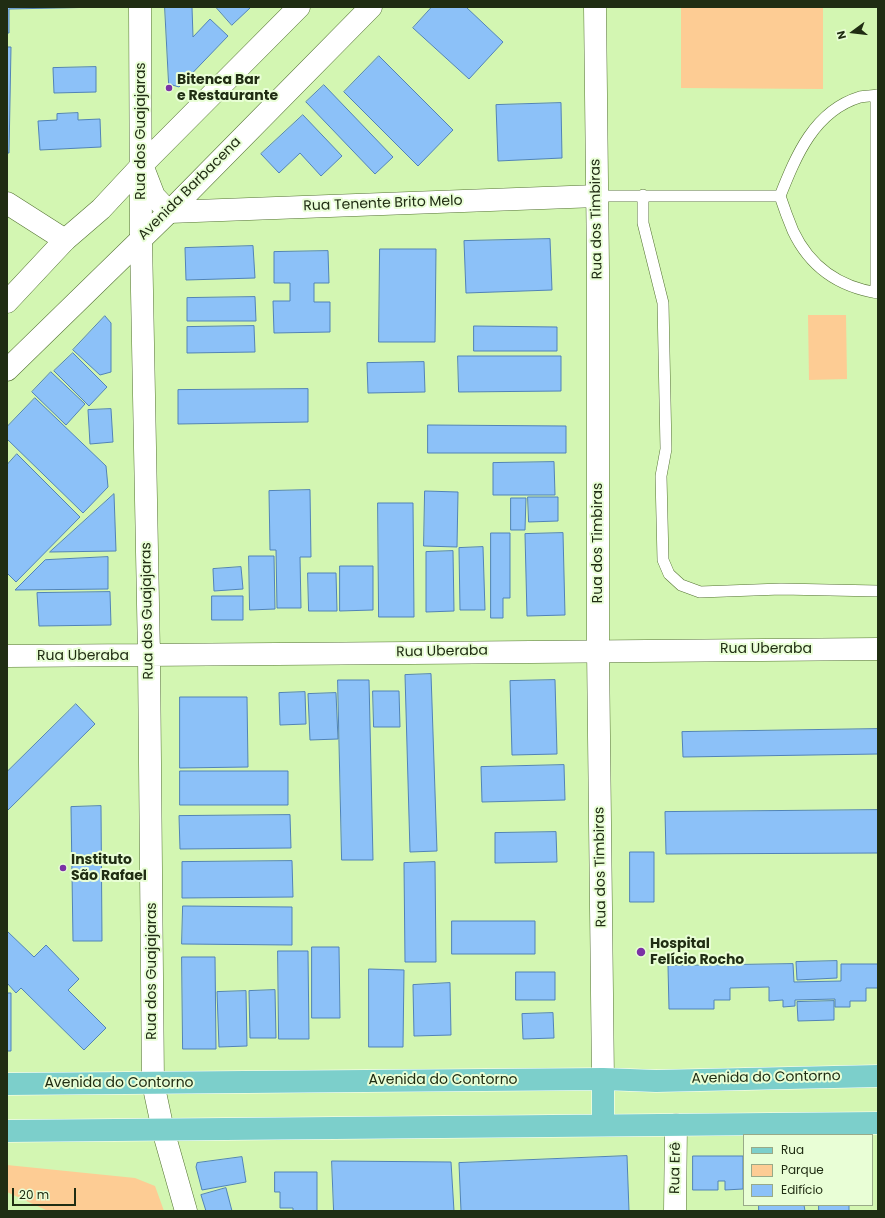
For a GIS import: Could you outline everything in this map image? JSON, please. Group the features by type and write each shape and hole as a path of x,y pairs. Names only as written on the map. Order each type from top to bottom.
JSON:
{"main road":[{"name":"Avenida do Contorno","path":"7,1084 603,1079 656,1081 878,1076"},
{"path":"603,1079 603,1125"},
{"path":"7,1131 878,1123"}],"street":[{"name":"Rua dos Guajajaras","path":"140,7 142,166 141,238 149,656 153,1083 163,1130 186,1211"},
{"path":"7,302 65,240 101,209 299,7"},
{"name":"Avenida Barbacena","path":"7,370 169,212 371,7"},
{"name":"Rua dos Timbiras","path":"595,7 598,269 598,650 603,1079"},
{"path":"142,166 154,196 169,212"},
{"name":"Rua Tenente Brito Melo","path":"169,212 597,196"},
{"path":"7,203 65,240"},
{"name":"Rua Uberaba","path":"7,656 149,656 598,650 878,649"},
{"name":"Rua Erê","path":"675,1211 676,1124"}],"lane":[{"path":"877,95 877,293 852,288 831,277 818,266 808,254 794,232 780,196 800,150 817,124 835,108 860,97 877,95"},
{"path":"643,195 643,223 663,303 666,449 661,476 663,560 669,574 681,585 700,592 781,589 878,591"},
{"path":"597,196 780,196"}],"green space":[{"path":"681,7 823,7 823,89 681,88"},
{"path":"808,315 846,315 847,379 809,380"},
{"path":"7,1165 135,1178 155,1186 164,1211 48,1211 7,1192"}],"building":[{"path":"7,7 103,7 9,9 9,33 7,33"},
{"path":"165,7 192,7 193,37 210,19 228,36 179,87 169,84"},
{"path":"216,7 250,7 250,8 232,25"},
{"path":"432,7 466,7 503,42 469,79 413,28"},
{"path":"7,47 11,47 9,153 7,153"},
{"path":"379,56 453,130 418,166 344,92"},
{"path":"96,67 96,92 54,93 53,68"},
{"path":"324,85 393,157 375,174 306,102"},
{"path":"561,103 562,158 498,161 496,105"},
{"path":"78,113 78,120 100,119 101,147 40,150 38,121 57,120 57,114"},
{"path":"303,115 342,156 321,176 300,153 279,173 261,154"},
{"path":"550,239 552,290 466,293 464,241"},
{"path":"253,246 255,278 186,280 185,248"},
{"path":"380,249 436,249 435,342 379,342"},
{"path":"328,251 329,283 314,283 314,302 330,302 330,332 274,333 273,301 290,301 290,283 274,283 274,252"},
{"path":"255,297 256,321 187,321 187,298"},
{"path":"105,316 111,323 111,372 100,375 73,350"},
{"path":"254,326 255,352 187,353 187,327"},
{"path":"474,326 557,327 557,351 474,351"},
{"path":"73,353 107,387 89,406 54,371"},
{"path":"458,356 561,356 561,391 459,392"},
{"path":"424,362 425,392 368,393 367,363"},
{"path":"51,372 85,404 66,425 32,392"},
{"path":"308,389 308,422 178,424 178,390"},
{"path":"35,398 106,466 108,487 83,513 7,439 7,427"},
{"path":"111,409 113,442 90,444 88,410"},
{"path":"428,425 566,426 566,453 428,453"},
{"path":"17,454 80,517 16,582 7,573 7,465"},
{"path":"554,462 555,495 493,495 493,463"},
{"path":"310,490 311,557 300,557 301,608 277,608 276,550 270,550 269,491"},
{"path":"425,491 458,492 457,547 424,546"},
{"path":"114,494 116,551 50,552"},
{"path":"528,497 558,497 558,521 529,522"},
{"path":"511,498 526,498 525,530 511,530"},
{"path":"378,503 413,503 414,617 379,617"},
{"path":"491,533 510,533 510,598 503,598 503,618 491,618"},
{"path":"563,533 565,615 527,616 525,534"},
{"path":"483,547 485,610 460,610 459,548"},
{"path":"453,551 454,611 426,612 426,552"},
{"path":"249,556 274,556 275,609 250,610"},
{"path":"108,557 108,589 15,590 45,560"},
{"path":"340,566 373,566 373,610 340,611"},
{"path":"241,567 243,589 214,591 213,569"},
{"path":"308,573 336,573 337,611 309,611"},
{"path":"110,592 111,625 39,626 37,593"},
{"path":"212,596 243,596 243,620 212,620"},
{"path":"431,674 437,851 410,852 405,675"},
{"path":"338,680 369,680 373,860 342,860"},
{"path":"555,680 557,754 512,755 510,681"},
{"path":"373,691 399,691 400,727 374,727"},
{"path":"305,692 306,724 280,725 279,693"},
{"path":"336,693 338,739 310,740 308,694"},
{"path":"180,697 247,697 248,767 180,768"},
{"path":"76,704 95,724 7,811 7,772"},
{"path":"878,729 878,754 683,757 682,732"},
{"path":"564,765 565,800 482,802 481,767"},
{"path":"180,771 288,771 288,805 180,805"},
{"path":"101,806 102,941 73,941 71,807"},
{"path":"878,810 878,853 666,854 665,812"},
{"path":"290,815 291,848 180,849 179,816"},
{"path":"556,832 557,862 495,863 495,833"},
{"path":"630,852 654,852 654,902 630,902"},
{"path":"292,861 293,897 182,898 182,862"},
{"path":"435,862 436,962 405,962 404,863"},
{"path":"183,906 292,907 292,945 182,944"},
{"path":"452,921 535,921 535,954 452,954"},
{"path":"7,931 34,957 46,945 79,979 68,990 106,1028 84,1050 21,988 16,993 7,983"},
{"path":"312,947 339,947 340,1018 312,1018"},
{"path":"278,951 308,951 309,1039 279,1039"},
{"path":"182,957 215,957 216,1049 183,1049"},
{"path":"837,961 837,978 797,980 796,962"},
{"path":"793,964 794,982 841,981 841,964 878,964 878,988 866,988 866,1001 850,1001 850,1007 835,1007 835,999 795,1000 795,1006 783,1007 783,1000 769,1001 769,987 730,988 730,1000 714,1000 714,1009 669,1009 668,966"},
{"path":"369,969 404,970 403,1047 369,1047"},
{"path":"516,972 555,972 555,1000 516,1000"},
{"path":"450,983 451,1035 414,1036 413,985"},
{"path":"275,990 276,1038 250,1038 249,991"},
{"path":"246,991 247,1046 219,1047 217,992"},
{"path":"7,993 11,993 11,1051 7,1051"},
{"path":"834,1001 834,1020 798,1021 797,1002"},
{"path":"553,1013 554,1038 523,1039 522,1014"},
{"path":"627,1156 629,1211 461,1211 459,1163"},
{"path":"693,1156 743,1156 743,1189 725,1190 725,1181 718,1181 718,1190 693,1190"},
{"path":"242,1157 246,1182 202,1190 196,1167 197,1163"},
{"path":"332,1161 451,1162 454,1211 334,1211"},
{"path":"275,1172 317,1172 317,1211 293,1211 293,1208 280,1208 280,1192 275,1192"},
{"path":"226,1188 232,1211 206,1211 201,1195"},
{"path":"759,1206 804,1206 805,1211 759,1211"},
{"path":"819,1206 849,1206 849,1211 819,1211"}],"place":[{"name":"Bitenca Bar e Restaurante","path":"169,88"},
{"name":"Instituto São Rafael","path":"63,868"},
{"name":"Hospital Felício Rocho","path":"641,952"}]}
